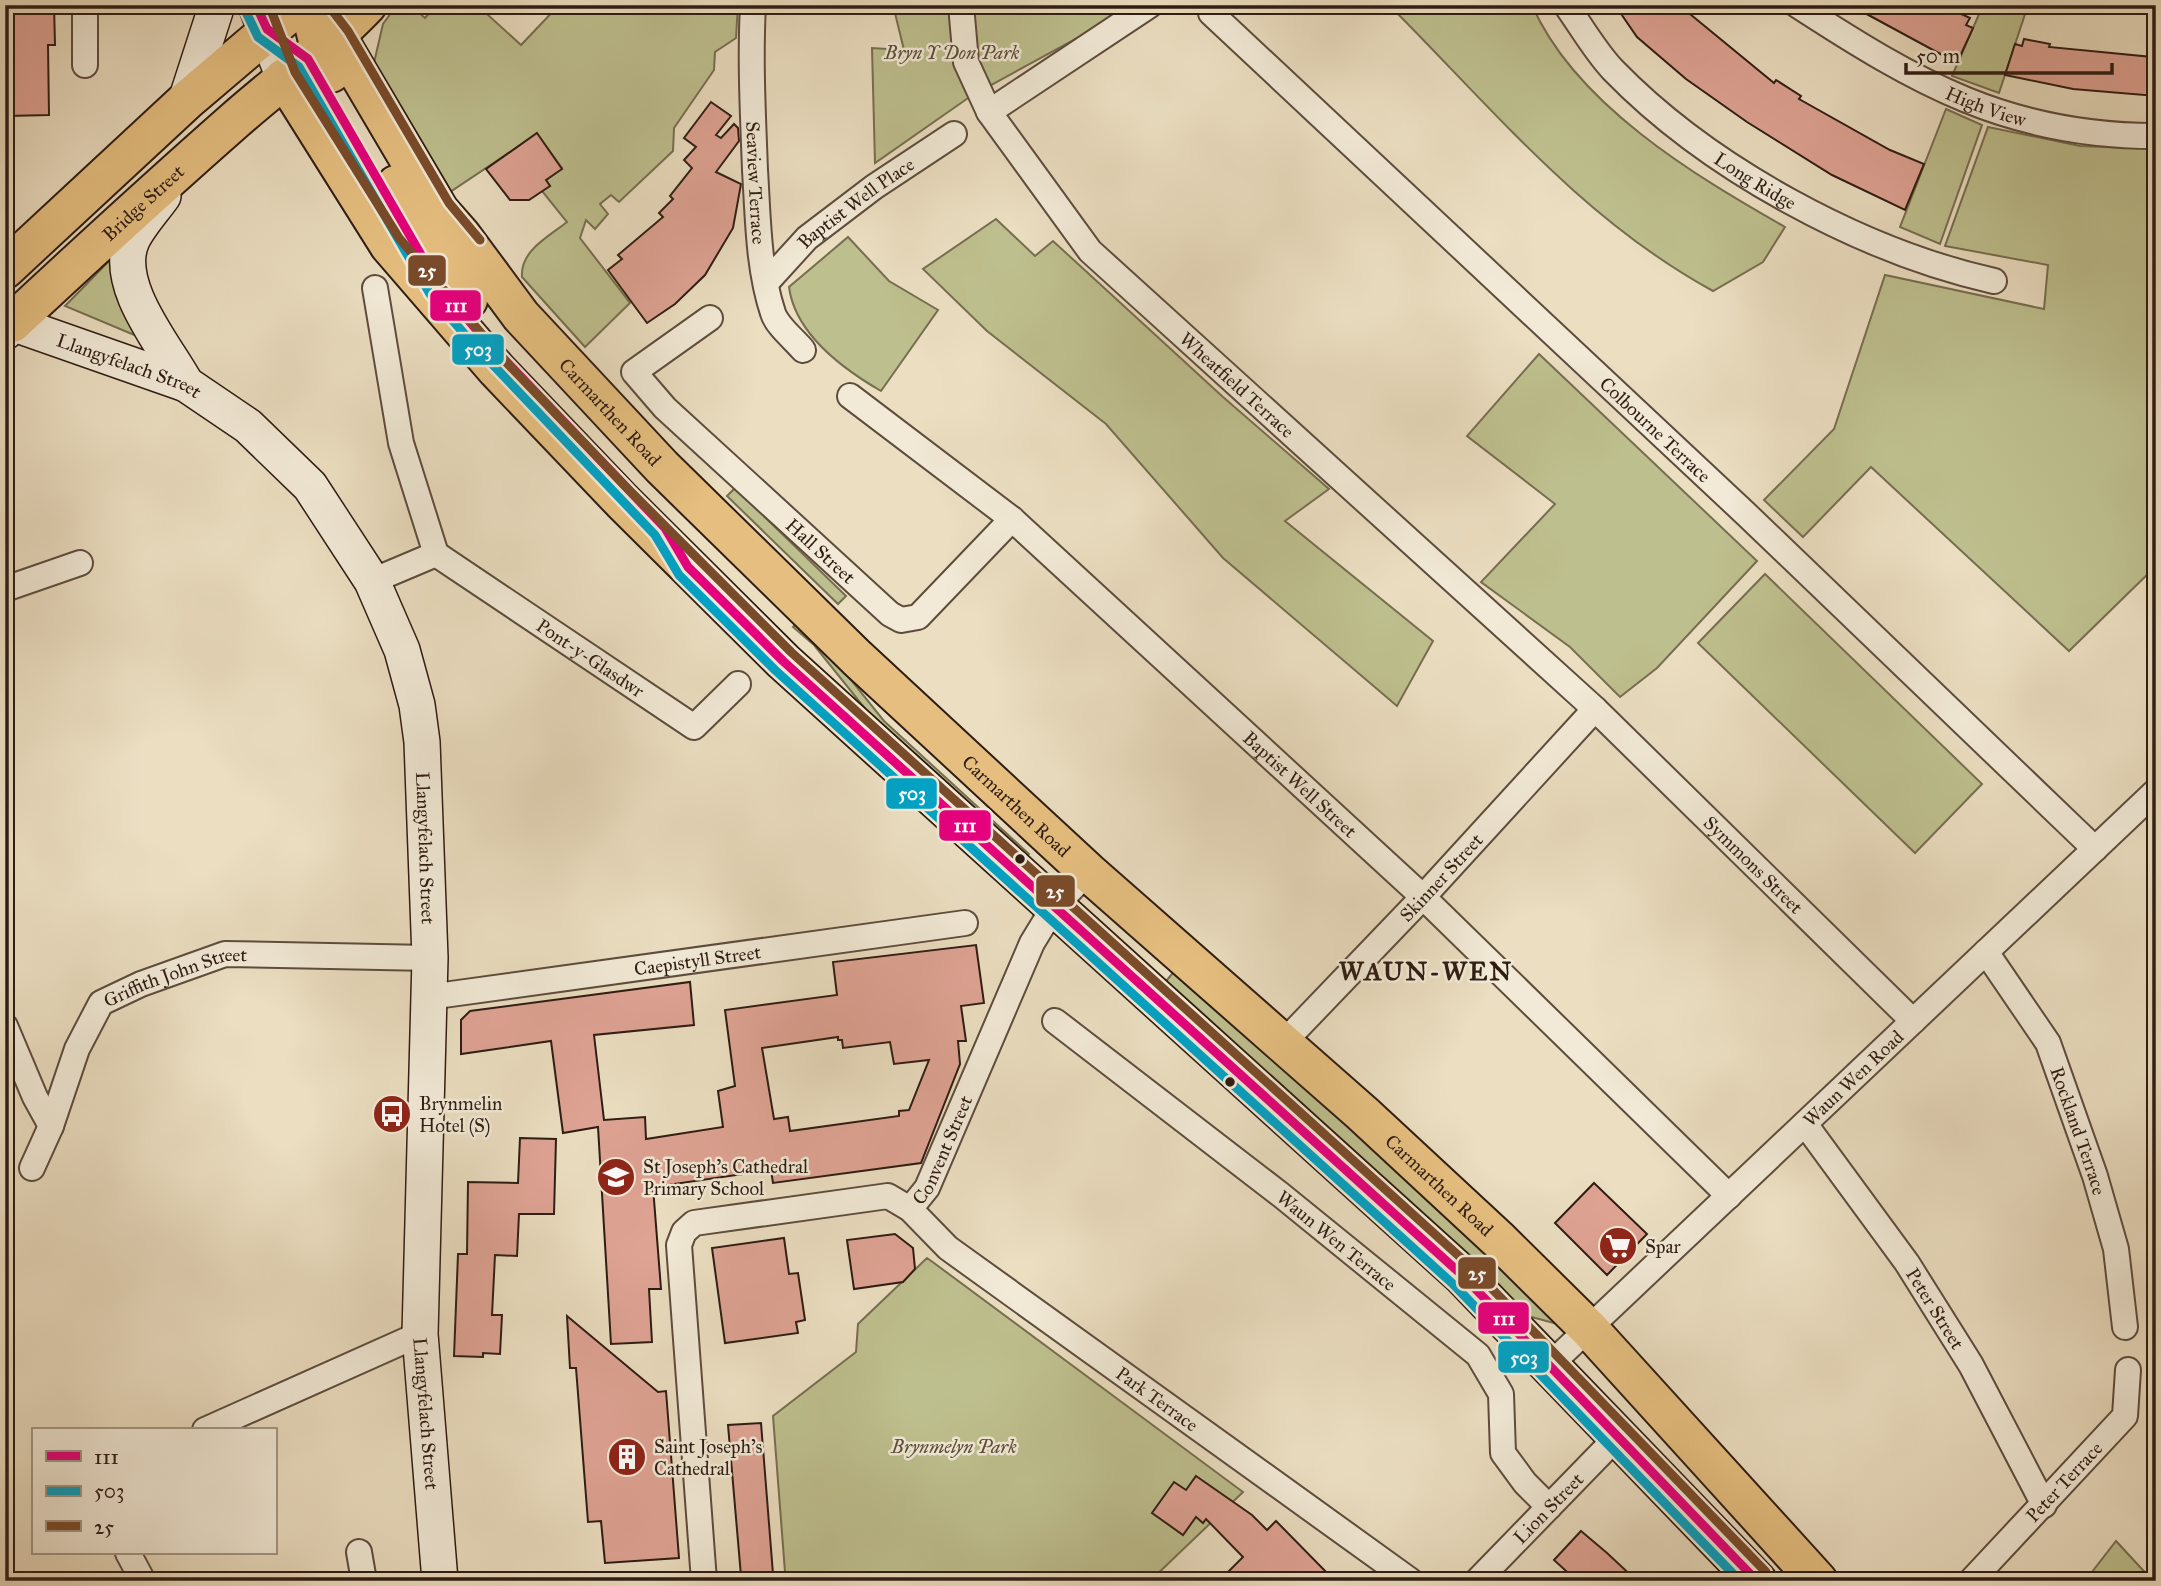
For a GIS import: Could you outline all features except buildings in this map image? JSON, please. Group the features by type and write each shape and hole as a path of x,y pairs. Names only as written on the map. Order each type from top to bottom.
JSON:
{"main road":[{"path":"187,101 217,5"},
{"path":"5,268 187,101 261,17 299,5"},
{"path":"311,5 328,43 340,92 383,160 448,279 687,532 800,641 881,749"},
{"name":"Bridge Street","path":"7,325 185,164 328,43 367,5"},
{"path":"261,17 284,78 389,245 498,370 622,501 773,652 1462,1275 1551,1364 1757,1581"},
{"name":"Carmarthen Road","path":"328,43 439,210 461,235 521,316 662,467 858,658 1088,873 1283,1043 1500,1241 1588,1329 1818,1581"},
{"path":"185,164 131,242 128,278 144,317 186,384"},
{"name":"Llangyfelach Street","path":"7,325 186,384 248,426 310,486 372,581 402,650 417,705 422,742 430,958 420,1334 440,1581"}],"street":[{"path":"85,5 85,65"},
{"name":"Seaview Terrace","path":"753,5 750,58 758,227 766,283 774,316 803,350"},
{"name":"Wheatfield Terrace","path":"961,5 966,62 989,112 1090,251 1595,709"},
{"path":"989,112 1150,5"},
{"name":"Long Ridge","path":"1566,5 1611,68 1676,127 1762,185 1902,254 1940,269 1994,281"},
{"name":"High View","path":"1797,5 1866,50 1965,102 2052,127 2126,136 2156,136"},
{"name":"Colbourne Terrace","path":"1211,13 1746,514 2095,849"},
{"name":"Baptist Well Place","path":"766,283 807,238 874,187 954,134"},
{"path":"372,581 436,554 401,443 375,288"},
{"name":"Hall Street","path":"710,318 634,372 665,408 859,588 901,620 918,617 928,609 1012,519"},
{"name":"Baptist Well Street","path":"850,396 1012,519 1423,897 1729,1196"},
{"name":"Pont-y-Glasdwr","path":"436,554 694,727 737,684"},
{"path":"5,589 80,564"},
{"name":"Skinner Street","path":"1283,1043 1423,897 1595,709"},
{"name":"Symmons Street","path":"1595,709 1913,1021"},
{"name":"Waun Wen Road","path":"1551,1364 2156,791"},
{"name":"Convent Street","path":"705,1581 679,1245 684,1232 694,1223 888,1196 910,1209 927,1188 1032,943 1054,907 1088,873"},
{"name":"Caepistyll Street","path":"429,997 965,923"},
{"name":"Rockland Terrace","path":"1986,952 2048,1044 2095,1176 2116,1250 2125,1327"},
{"name":"Griffith John Street","path":"32,1167 51,1126 77,1049 101,1003 141,984 225,954 430,958"},
{"name":"Waun Wen Terrace","path":"1055,1021 1281,1195 1478,1355 1501,1394 1503,1453 1525,1483 1549,1507"},
{"path":"5,1026 35,1097 51,1126"},
{"name":"Peter Street","path":"1805,1124 1907,1263 1971,1365 2044,1505"},
{"name":"Park Terrace","path":"910,1209 948,1248 1411,1581"},
{"path":"209,1428 420,1334"},
{"name":"Peter Terrace","path":"1971,1581 2125,1416 2128,1370"},
{"name":"Lion Street","path":"1477,1581 1618,1436"},
{"path":"359,1552 364,1581"},
{"path":"129,1554 143,1581"}],"green space":[{"path":"397,5 410,5 425,18 436,5 477,5 521,45 559,5 738,5 736,38 715,52 714,70 674,128 673,151 619,202 611,195 600,204 608,214 595,229 586,220 580,238 630,303 585,347 522,277 530,252 567,222 542,191 550,186 546,180 562,168 537,134 450,192 373,67 383,24"},
{"name":"Bryn Y Don Park","path":"893,5 1138,5 971,96 875,163 872,48 904,50"},
{"path":"1404,5 1532,5 1552,41 1577,74 1607,105 1677,160 1785,227 1763,262 1713,291 1667,263 1583,199 1544,164 1396,12"},
{"path":"1983,5 2028,5 1999,93 1952,76"},
{"path":"1946,109 1982,125 1940,244 1900,227"},
{"path":"1988,127 2080,146 2156,149 2156,566 2069,651 1871,467 1803,537 1764,500 1834,429 1885,275 2044,309 2048,265 1945,246"},
{"path":"996,219 1035,256 1053,241 1223,397 1329,489 1285,521 1433,641 1397,706 1223,558 1106,424 987,331 923,269"},
{"path":"848,237 889,281 938,310 881,391 851,372 823,348 801,320 789,287"},
{"path":"114,256 139,337 65,306"},
{"path":"1539,354 1757,561 1657,668 1620,697 1570,647 1481,582 1555,504 1467,436"},
{"path":"735,488 846,596 838,604 727,496"},
{"path":"1765,574 1982,784 1915,853 1698,643"},
{"path":"799,621 819,640 884,721 1029,854 1024,860 879,726 814,645 793,627"},
{"path":"1177,968 1565,1326 1528,1316 1162,986"},
{"name":"Brynmelyn Park","path":"927,1258 1243,1492 1150,1581 734,1581 734,1577 785,1572 773,1416 856,1352 858,1324"},
{"path":"2116,1541 2153,1581 2085,1581"}],"transit line":[{"name":"111","path":"256,5 267,29 308,59 439,286 482,336 665,528 688,567 783,661 1462,1275 1757,1581"},
{"name":"25","path":"269,5 295,72 399,238 506,362 791,652 1470,1266 1766,1572"},
{"name":"25","path":"328,5 348,31 449,203 480,240"},
{"name":"503","path":"245,10 258,37 299,67 430,294 473,344 655,535 679,575 775,670 1453,1284 1740,1581"}],"place":[{"name":"Brynmelin Hotel (S)","path":"392,1114"},
{"name":"St Joseph's Cathedral Primary School","path":"616,1177"},
{"name":"Spar","path":"1618,1246"},
{"name":"Saint Joseph's Cathedral","path":"627,1457"}],"district":[{"name":"WAUN-WEN","path":"1426,971"}]}
